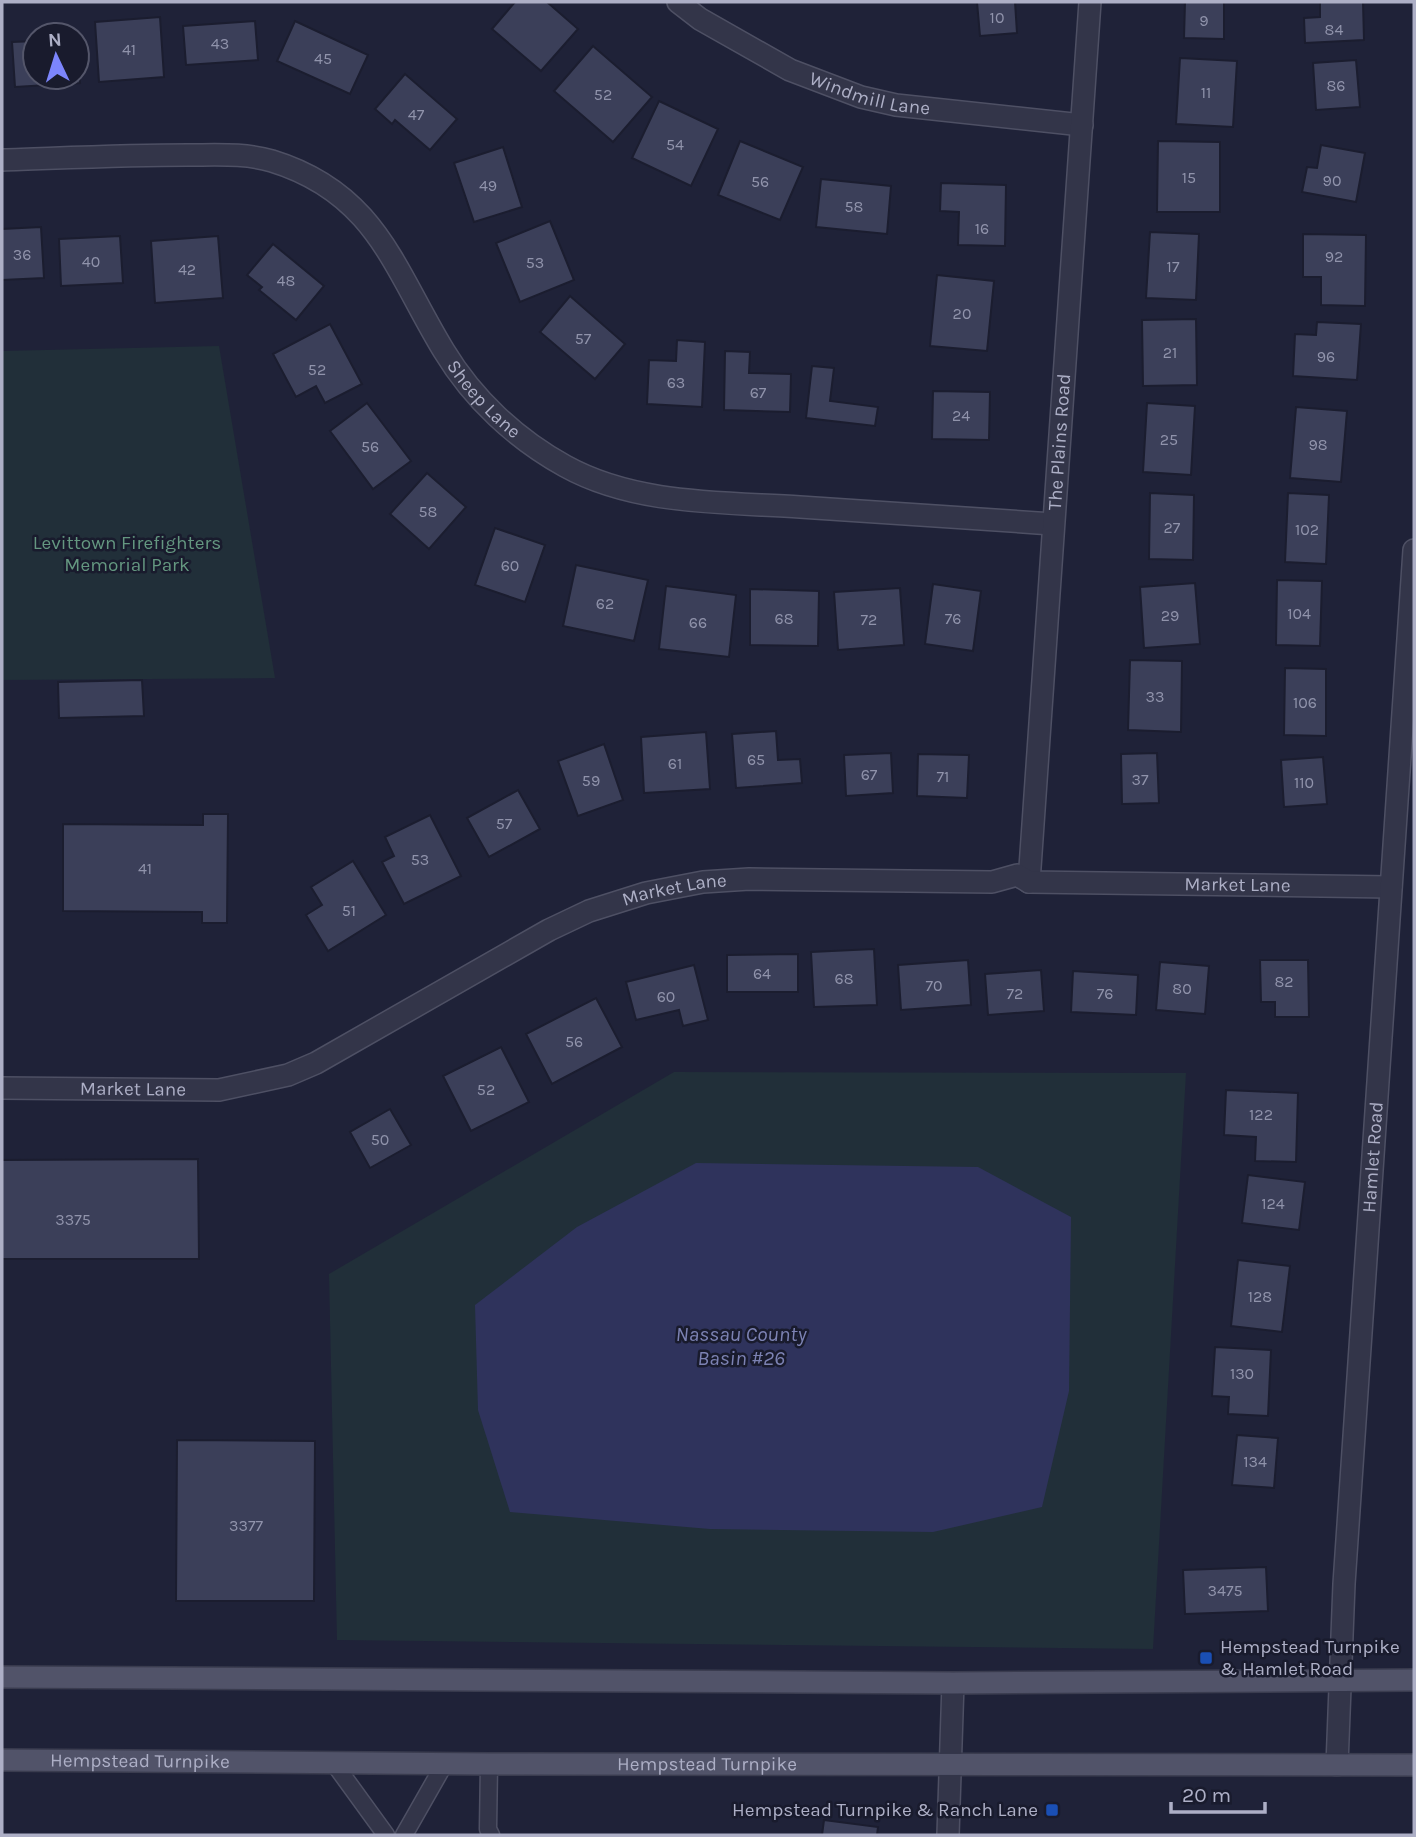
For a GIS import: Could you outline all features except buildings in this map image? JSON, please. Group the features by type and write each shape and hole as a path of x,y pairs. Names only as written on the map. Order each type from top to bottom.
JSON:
{"main road":[{"path":"2,1677 953,1683 1414,1680"},
{"name":"Hempstead Turnpike","path":"2,1760 489,1764 1414,1765"}],"street":[{"name":"Windmill Lane","path":"678,2 700,19 789,70 861,97 896,105 1082,125"},
{"name":"The Plains Road","path":"1030,882 1090,2"},
{"name":"Sheep Lane","path":"2,160 156,155 239,156 271,161 309,176 343,197 377,234 391,253 445,352 474,392 523,440 567,467 605,484 670,498 1053,524"},
{"name":"Hamlet Road","path":"1337,1765 1343,1584 1414,550"},
{"name":"Market Lane","path":"2,1088 219,1090 288,1075 316,1063 549,930 589,911 646,893 703,882 749,879 992,882 1017,875 1030,882 1391,887"},
{"path":"948,1835 953,1683"}],"lane":[{"path":"333,1762 386,1835"},
{"path":"404,1835 445,1763"},
{"path":"489,1764 488,1829 491,1835"}],"green space":[{"name":"Levittown Firefighters Memorial Park","path":"219,346 275,678 2,680 2,351"},
{"path":"674,1072 1186,1073 1153,1649 337,1640 329,1274"}],"water":[{"name":"Nassau County Basin #26","path":"696,1163 978,1167 1071,1217 1069,1391 1042,1507 933,1532 710,1529 510,1512 478,1410 475,1305 577,1227"}],"place":[{"name":"Hempstead Turnpike & Hamlet Road","path":"1206,1658"},
{"name":"Hempstead Turnpike & Ranch Lane","path":"1052,1810"}]}
